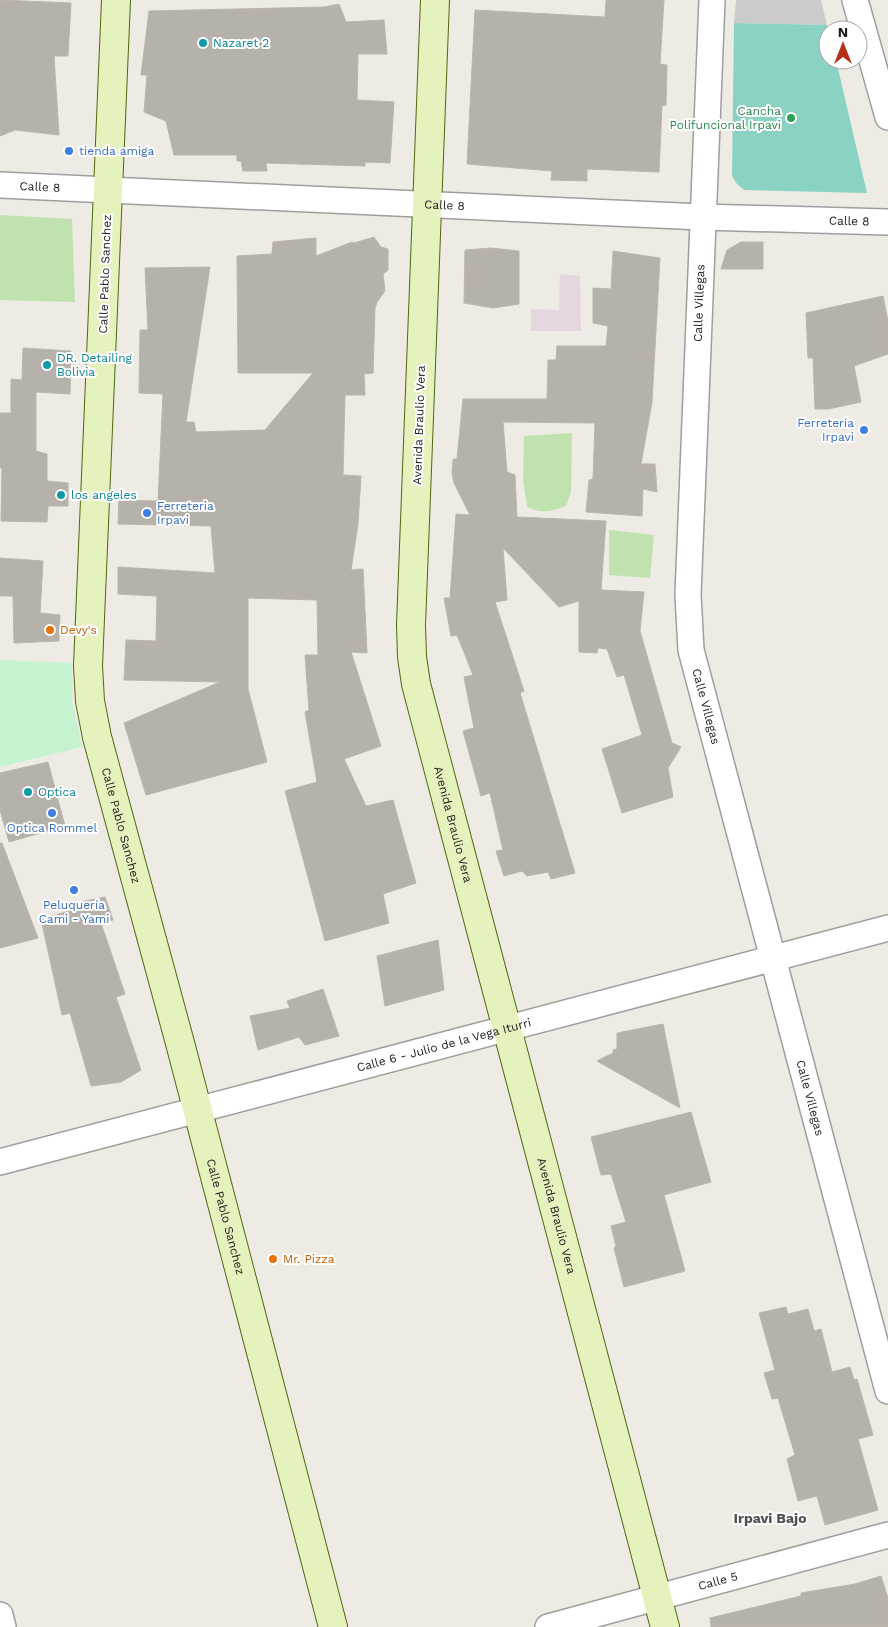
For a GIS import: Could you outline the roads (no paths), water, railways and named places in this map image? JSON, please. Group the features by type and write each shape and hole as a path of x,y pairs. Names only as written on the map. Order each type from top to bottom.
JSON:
{"main road":[{"name":"Calle Pablo Sanchez","path":"116,0 88,666 90,701 97,737 333,1627"},
{"name":"Avenida Braulio Vera","path":"435,0 411,625 412,657 416,684 664,1627"}],"street":[{"name":"Calle Villegas","path":"712,0 688,595 691,650 888,1391"},
{"path":"855,0 888,117"},
{"name":"Calle 8","path":"0,185 702,217 888,222"},
{"name":"Calle 6 - Julio de la Vega Iturri","path":"0,1162 888,928"},
{"name":"Calle 5","path":"548,1627 888,1535"},
{"path":"0,1615 3,1627"}],"place":[{"name":"Nazaret 2","path":"203,43"},
{"name":"Cancha Polifuncional Irpavi","path":"791,118"},
{"name":"tienda amiga","path":"69,151"},
{"name":"DR. Detailing Bolivia","path":"47,365"},
{"name":"Ferretería Irpavi","path":"864,430"},
{"name":"los angeles","path":"61,495"},
{"name":"Ferreteria Irpavi","path":"147,513"},
{"name":"Devy's","path":"50,630"},
{"name":"Optica","path":"28,792"},
{"name":"Optica Rommel","path":"52,813"},
{"name":"Peluquería Cami - Yami","path":"74,890"},
{"name":"Mr. Pizza","path":"273,1259"}],"district":[{"name":"Irpavi Bajo","path":"770,1518"}]}
